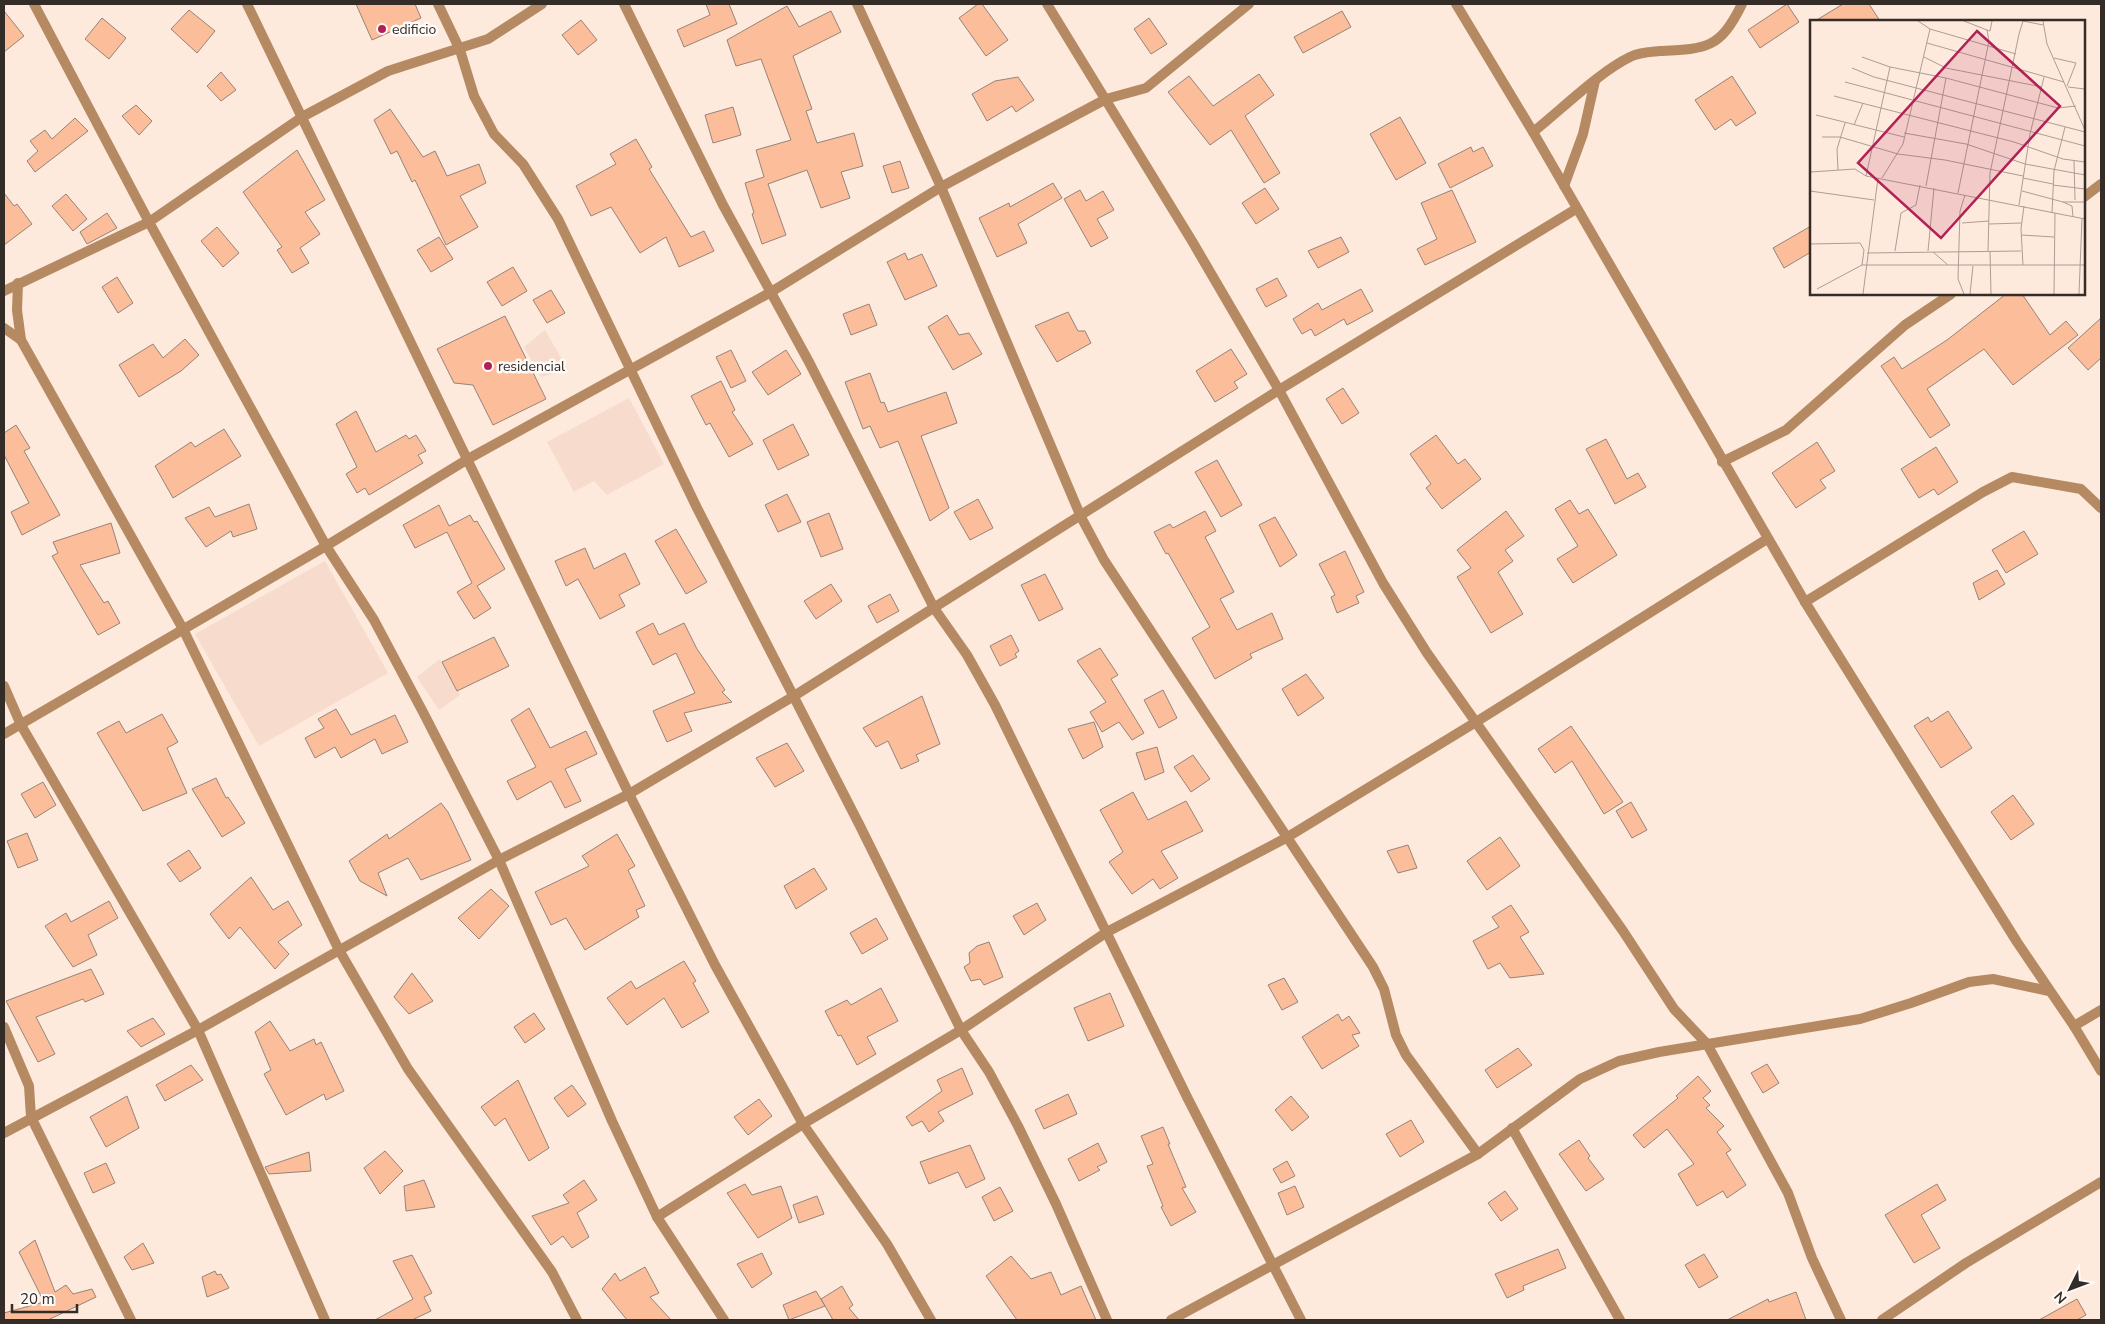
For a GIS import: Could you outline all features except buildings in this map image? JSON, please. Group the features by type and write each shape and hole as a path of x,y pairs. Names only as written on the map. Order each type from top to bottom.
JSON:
{"street":[{"path":"34,4 149,222 326,546 374,620 499,860 612,1121 657,1217 724,1320"},
{"path":"247,4 629,794 715,966 803,1124 888,1244 931,1320"},
{"path":"438,4 460,50 474,96 494,134 523,164 558,219 697,508 794,696 961,1030 989,1072 1018,1126 1107,1320"},
{"path":"4,291 149,222 302,117 388,72 460,50 488,39 542,4"},
{"path":"624,4 723,205 809,362 934,608 967,655 995,705 1187,1097 1301,1320"},
{"path":"857,4 941,188 1081,517 1104,560 1373,967 1384,989 1396,1035 1406,1055 1478,1154"},
{"path":"1047,4 1192,241 1280,390 1383,584 1427,654 1623,931 1674,1010 1706,1044 1788,1193 1812,1258 1841,1320"},
{"path":"4,734 326,546 468,459 771,292 941,188 1106,100 1146,88 1249,4"},
{"path":"1456,4 1533,132 1766,538 2101,1071"},
{"path":"1533,132 1595,81 1630,56 1640,53 1706,47 1717,40 1735,17 1742,4"},
{"path":"1564,186 1583,134 1595,81"},
{"path":"2085,196 2101,184"},
{"path":"4,1132 198,1030 499,860 629,794 794,696 1280,390 1576,209"},
{"path":"18,283 21,340"},
{"path":"1722,462 1786,430 1905,325 1950,295"},
{"path":"4,328 21,340 183,629 339,950 408,1069 552,1272 577,1320"},
{"path":"1805,602 1975,497 2012,477 2081,489 2101,508"},
{"path":"657,1217 803,1124 961,1030 1107,932 1286,838 1476,722 1766,538"},
{"path":"4,686 21,725 198,1030 325,1320"},
{"path":"1171,1320 1478,1154 1580,1079 1619,1061 1706,1044 1860,1019 1969,982 1993,980 2049,991"},
{"path":"2074,1026 2101,1010"},
{"path":"4,1027 29,1086 31,1117 131,1320"},
{"path":"1512,1128 1620,1320"},
{"path":"1882,1320 1966,1263 2101,1182"}],"shaded area":[{"path":"545,330 568,370 541,377 524,347"},
{"path":"629,398 664,464 607,495 594,481 574,492 547,442"},
{"path":"325,561 388,673 259,746 195,634"},
{"path":"440,659 460,695 439,710 417,677"}],"place":[{"name":"edificio","path":"382,29"},
{"name":"residencial","path":"488,366"}]}
